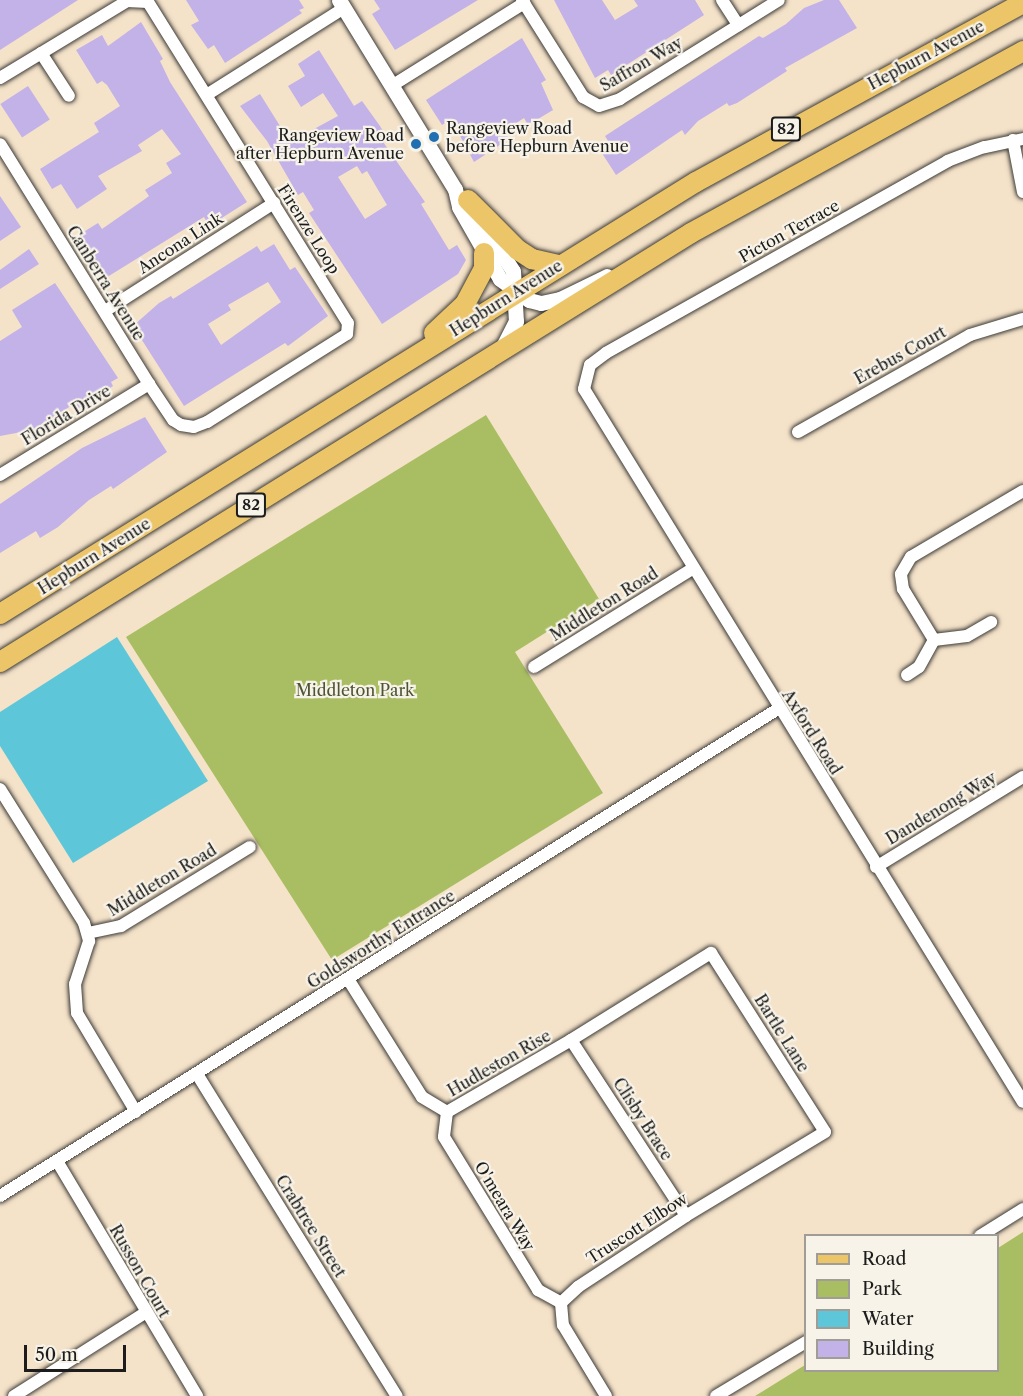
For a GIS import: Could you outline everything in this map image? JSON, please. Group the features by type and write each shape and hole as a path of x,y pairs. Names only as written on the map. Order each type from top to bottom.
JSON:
{"main road":[{"name":"Hepburn Avenue","path":"0,614 381,378 516,291 777,134 1023,3"},
{"name":"82","path":"0,662 691,233 1023,51"},
{"path":"462,195 518,250 532,259 557,266"},
{"path":"381,378 465,304 484,270 484,253"}],"street":[{"path":"722,0 738,25"},
{"name":"Saffron Way","path":"523,2 583,98 599,106 620,99 779,0"},
{"name":"Firenze Loop","path":"0,78 127,1 148,2 208,94 348,323 347,334 194,427"},
{"path":"393,85 523,2"},
{"path":"208,94 341,4 513,271 516,321 501,349"},
{"path":"41,53 69,96"},
{"path":"1018,140 1023,192"},
{"name":"Picton Terrace","path":"585,375 590,365 606,353 948,161 1018,140"},
{"name":"Canberra Avenue","path":"0,144 173,420 194,427"},
{"path":"462,195 459,207 500,279 535,302 560,299 691,233"},
{"name":"Ancona Link","path":"105,311 274,203"},
{"name":"Erebus Court","path":"798,432 970,335 1023,319"},
{"name":"Axford Road","path":"585,375 588,400 1023,1102"},
{"name":"Florida Drive","path":"1,471 149,384"},
{"path":"934,640 903,589 902,574 911,557 1023,491"},
{"name":"Middleton Road","path":"534,667 692,569"},
{"path":"934,640 968,636 991,622"},
{"path":"906,675 919,667 934,640"},
{"name":"Goldsworthy Entrance","path":"0,1196 778,710"},
{"name":"Dandenong Way","path":"876,867 1023,777"},
{"path":"0,789 88,933 87,953 74,991 77,1013 136,1112"},
{"name":"Middleton Road","path":"88,933 121,926 250,847"},
{"name":"Hudleston Rise","path":"348,979 422,1097 447,1112 572,1040 711,953"},
{"name":"Bartle Lane","path":"711,953 825,1132"},
{"name":"Clisby Brace","path":"572,1040 686,1215"},
{"name":"Crabtree Street","path":"197,1074 397,1396"},
{"name":"O'meara Way","path":"447,1112 444,1137 538,1290 561,1303"},
{"name":"Truscott Elbow","path":"561,1303 578,1287 686,1215 825,1132"},
{"name":"Russon Court","path":"57,1161 145,1313 197,1396"},
{"path":"983,1234 1023,1209"},
{"path":"561,1303 563,1325 606,1396"},
{"path":"14,1396 145,1313"},
{"path":"716,1396 804,1343"}],"green space":[{"name":"Middleton Park","path":"486,415 599,599 515,652 603,793 332,960 126,637"},
{"path":"1023,1232 1023,1396 755,1396 804,1366 804,1372 999,1372 999,1247"}],"water":[{"path":"117,637 208,781 73,863 0,746 0,712"}],"building":[{"path":"0,0 78,0 0,50"},
{"path":"186,0 299,0 304,8 299,10 302,13 225,63 214,45 208,49 191,25 199,21"},
{"path":"374,0 478,0 395,50 372,14 380,9"},
{"path":"554,0 602,0 615,20 638,6 634,0 695,0 704,15 611,75 608,70 595,78"},
{"path":"824,0 839,0 857,28 785,68 787,71 737,103 729,106 727,103 698,121 685,135 682,130 616,175 600,150 610,144 605,136 759,36 763,38 786,24 804,8"},
{"path":"141,22 163,59 160,61 170,82 247,202 209,226 204,217 104,279 77,236 98,223 102,229 149,196 145,190 172,173 166,163 181,154 162,129 138,145 142,151 98,176 107,189 77,209 61,184 52,189 40,169 99,132 94,123 120,106 107,85 102,81 97,84 76,50 102,35 108,46"},
{"path":"522,38 546,80 541,83 553,110 528,125 524,118 504,131 509,139 474,162 451,119 442,125 426,100"},
{"path":"319,50 354,106 362,101 380,126 386,136 381,139 425,202 421,204 449,250 457,245 466,260 458,274 382,324 309,213 314,210 303,192 298,195 267,141 240,106 260,94 290,142 338,116 323,93 301,107 288,86 305,76 298,64","holes":["357,166 362,174 367,171 387,205 365,219 338,177"]},
{"path":"28,86 50,120 22,138 0,104"},
{"path":"0,196 21,227 0,241"},
{"path":"274,244 290,270 295,267 328,316 288,346 285,343 184,406 133,326 159,303 171,296 173,299 257,246 261,252","holes":["268,282 281,302 221,345 208,324 231,310 228,305"]},
{"path":"29,249 39,264 0,289 0,270"},
{"path":"55,283 118,378 111,382 113,386 77,409 74,404 32,430 0,436 0,341 22,327 12,310"},
{"path":"145,417 167,452 113,489 111,486 89,500 58,527 40,538 36,531 0,553 0,504 82,448"}],"place":[{"name":"Rangeview Road before Hepburn Avenue","path":"434,137"},
{"name":"Rangeview Road after Hepburn Avenue","path":"416,144"}]}
